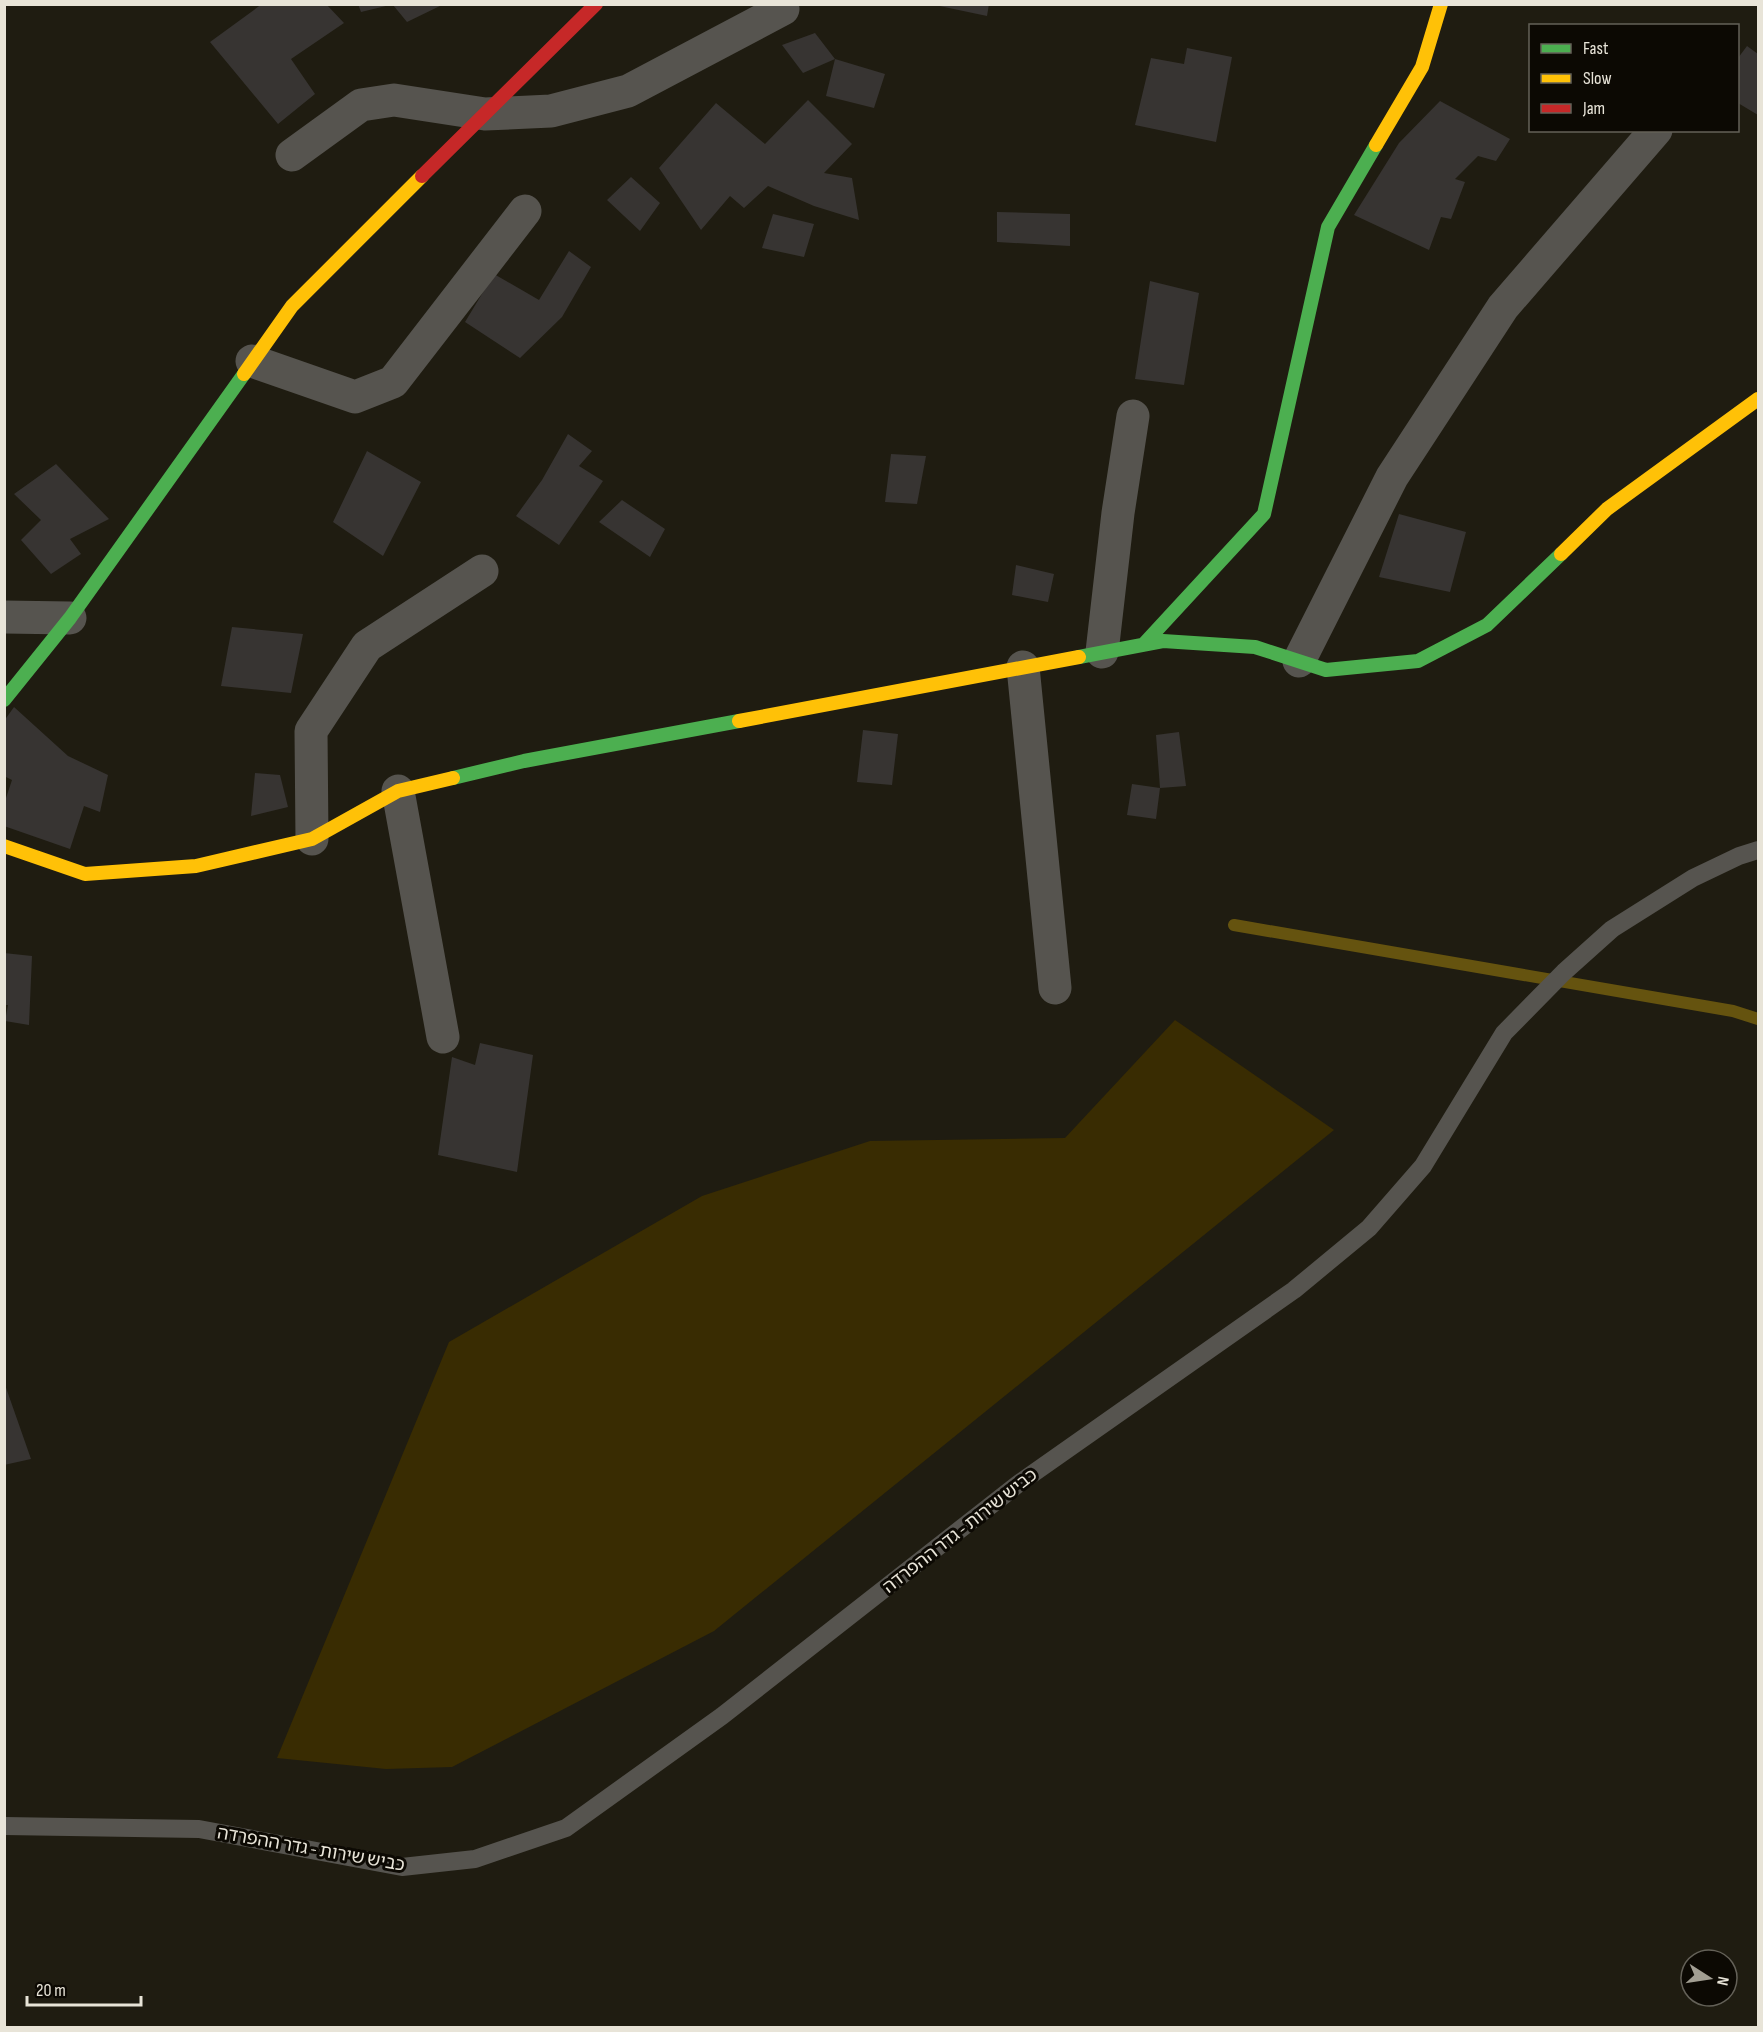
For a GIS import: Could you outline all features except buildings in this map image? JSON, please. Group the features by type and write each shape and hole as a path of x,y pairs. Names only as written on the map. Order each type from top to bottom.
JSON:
{"street":[{"path":"4,700 69,618 292,306 596,4"},
{"path":"1143,645 1264,514 1328,227 1422,67 1441,4"},
{"path":"292,155 361,105 394,100 485,114 551,111 628,91 783,9"},
{"path":"1299,661 1392,477 1503,307 1654,132"},
{"path":"252,361 355,398 393,382 525,212"},
{"path":"4,846 85,874 196,866 312,839 398,791 524,761 1163,641 1256,647 1326,670 1418,661 1487,625 1607,508 1758,399"},
{"path":"1102,652 1118,513 1133,416"},
{"path":"312,839 311,731 367,646 482,571"},
{"path":"4,617 69,618"},
{"path":"1023,667 1055,988"},
{"path":"398,791 443,1037"}],"lane":[{"name":"כביש שירות - גדר ההפרדה","path":"4,1826 199,1830 402,1867 474,1859 566,1828 722,1716 1018,1484 1294,1290 1369,1228 1423,1166 1504,1033 1564,972 1612,929 1693,878 1739,856 1758,850"}],"shaded area":[{"path":"1175,1020 1334,1130 714,1631 452,1767 386,1769 277,1758 449,1342 702,1196 870,1141 1065,1138"}],"waterway":[{"path":"1234,925 1733,1011 1758,1019"}],"traffic: fast":[{"path":"1143,645 1264,514 1328,227 1376,145"},
{"path":"4,700 70,618 244,374"},
{"path":"1079,657 1163,641 1255,647 1326,670 1418,661 1487,625 1561,554"},
{"path":"453,778 524,761 739,721"}],"traffic: slow":[{"path":"1376,145 1422,67 1441,4"},
{"path":"244,374 292,306 422,176"},
{"path":"1561,554 1607,509 1758,399"},
{"path":"739,721 1079,657"},
{"path":"4,846 85,874 196,866 312,839 398,791 453,778"}],"traffic: jam":[{"path":"422,176 596,4"}]}
